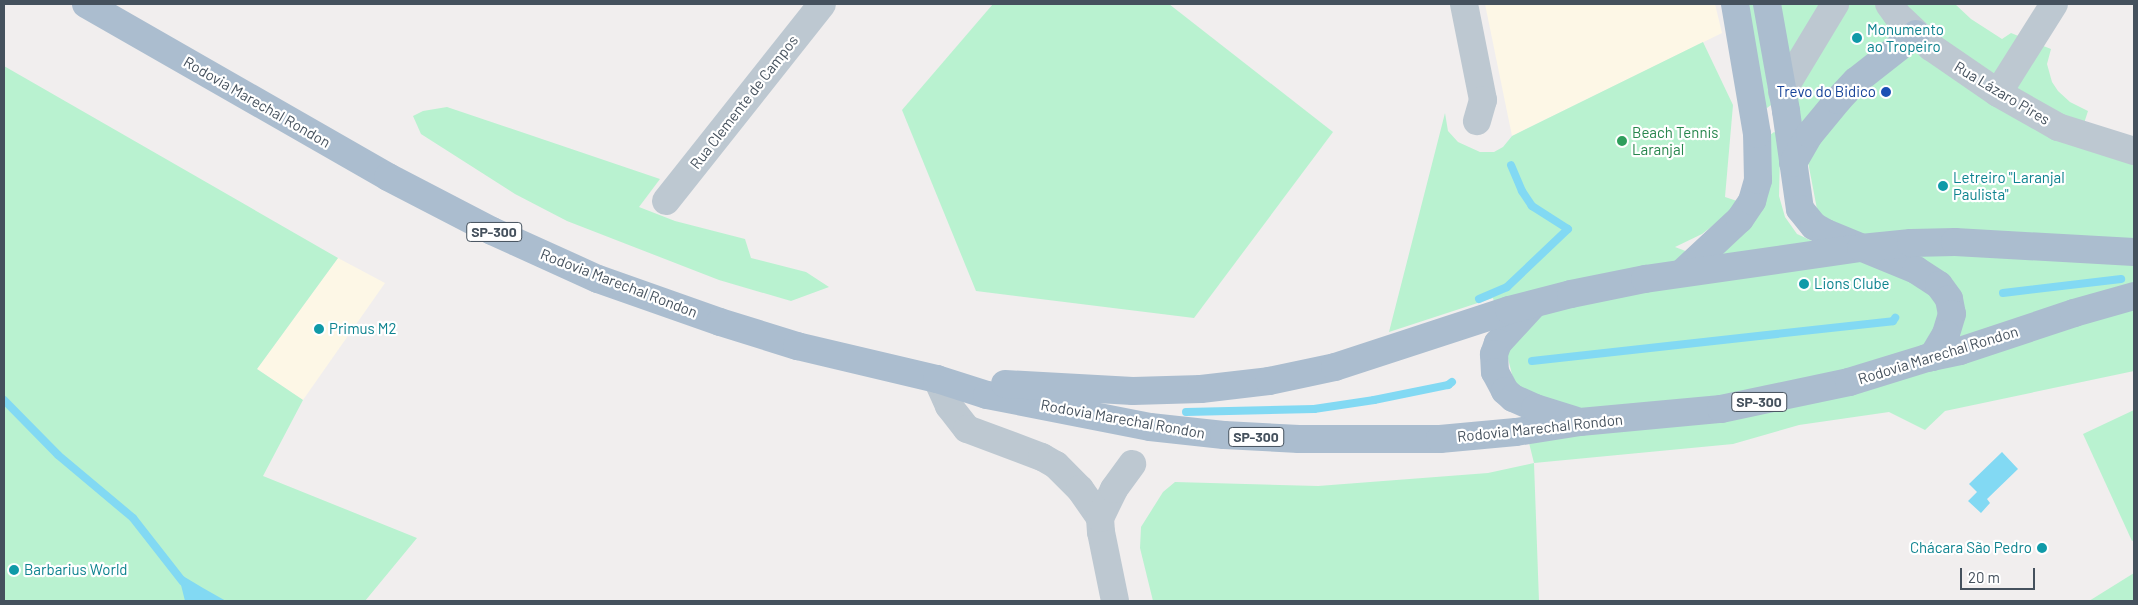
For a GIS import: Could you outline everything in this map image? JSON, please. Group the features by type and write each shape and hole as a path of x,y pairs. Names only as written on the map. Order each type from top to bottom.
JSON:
{"main road":[{"name":"Rodovia Marechal Rondon","path":"86,4 388,177 549,257 617,286 720,322 798,346 936,379 987,395 1150,426 1252,437 1367,440 1440,439 1516,432 1580,422 1690,412 1752,404 1849,382 1932,357 1960,351 2074,313 2134,296"},
{"path":"1682,274 1740,220 1752,201 1758,180 1759,161 1754,110 1735,4"},
{"path":"1766,4 1782,92 1797,200 1806,218 1826,233 1930,278 1946,294 1952,308 1951,324 1932,357"},
{"path":"1793,163 1810,134 1856,81 1916,34"},
{"name":"Rodovia Marechal Rondon","path":"936,379 1134,391 1235,386 1335,367 1534,304 1608,286 1682,274 1911,242 1955,242 2134,252"},
{"path":"1534,304 1498,343 1493,364 1499,382 1513,398 1522,403 1580,422"}],"street":[{"name":"Rua Clemente de Campos","path":"666,201 822,4"},
{"path":"1464,4 1484,100 1477,121"},
{"path":"1782,92 1835,4"},
{"name":"Rua Lázaro Pires","path":"1889,4 1916,34 1951,62 1998,93 2058,127 2134,151"},
{"path":"1998,93 2054,4"},
{"path":"936,379 949,406 967,428 1042,457 1056,465 1080,489 1100,518"},
{"path":"1115,601 1101,532 1100,518 1114,489 1132,464"}],"shaded area":[{"path":"1485,4 1715,4 1722,33 1512,136"},
{"name":"Primus M2","path":"338,258 385,283 303,400 257,369"}],"green space":[{"path":"993,4 1169,4 1333,132 1194,318 976,291 902,110"},
{"path":"1747,4 1754,4 1771,105 1767,108 1763,106"},
{"name":"Trevo do Bidico","path":"1778,4 1955,4 1971,19 2002,39 2011,33 2051,49 2047,64 2052,82 2058,91 2070,102 2088,111 2077,145 2134,162 2134,371 1945,411 1925,430 1889,412 1799,425 1733,444 1534,463 1493,298 1389,332 1445,113 1448,131 1458,142 1480,152 1494,152 1503,147 1512,136 1703,42 1733,105 1725,197 1737,201 1729,213 1702,234 1675,247 1712,261 1824,246"},
{"path":"4,66 338,258 257,369 303,400 263,476 417,538 365,601 4,601"},
{"path":"447,107 660,179 639,207 675,221 745,239 751,258 806,272 829,287 791,301 719,280 567,221 515,194 421,134 413,116 423,111"},
{"path":"1774,132 1776,133 1780,154 1779,196 1785,217 1797,234 1819,244 1711,256 1732,245 1748,229 1770,135"},
{"path":"2134,410 2134,540 2132,541 2083,434"},
{"path":"1534,463 1539,601 1153,601 1140,548 1141,527 1163,492 1175,482 1318,486 1488,473"},
{"path":"2134,573 2134,601 2089,601"}],"water":[{"path":"2002,452 2018,469 1987,499 1990,503 1981,513 1968,501 1977,492 1969,484"},
{"path":"178,573 203,588 226,601 185,601"}],"waterway":[{"path":"1479,299 1507,287 1568,229 1532,206 1522,191 1511,165"},
{"path":"2003,293 2121,279"},
{"path":"1532,361 1893,321 1895,318"},
{"path":"1186,412 1314,409 1374,400 1448,385 1452,382"},
{"path":"4,400 58,455 133,518 183,582"}],"place":[{"name":"Monumento ao Tropeiro","path":"1857,38"},
{"name":"Trevo do Bidico","path":"1886,92"},
{"name":"Beach Tennis Laranjal","path":"1622,141"},
{"name":"Letreiro \"Laranjal Paulista\"","path":"1943,186"},
{"name":"Lions Clube","path":"1804,284"},
{"name":"Primus M2","path":"319,329"},
{"name":"Chácara São Pedro","path":"2042,548"},
{"name":"Barbarius World","path":"14,570"}]}
